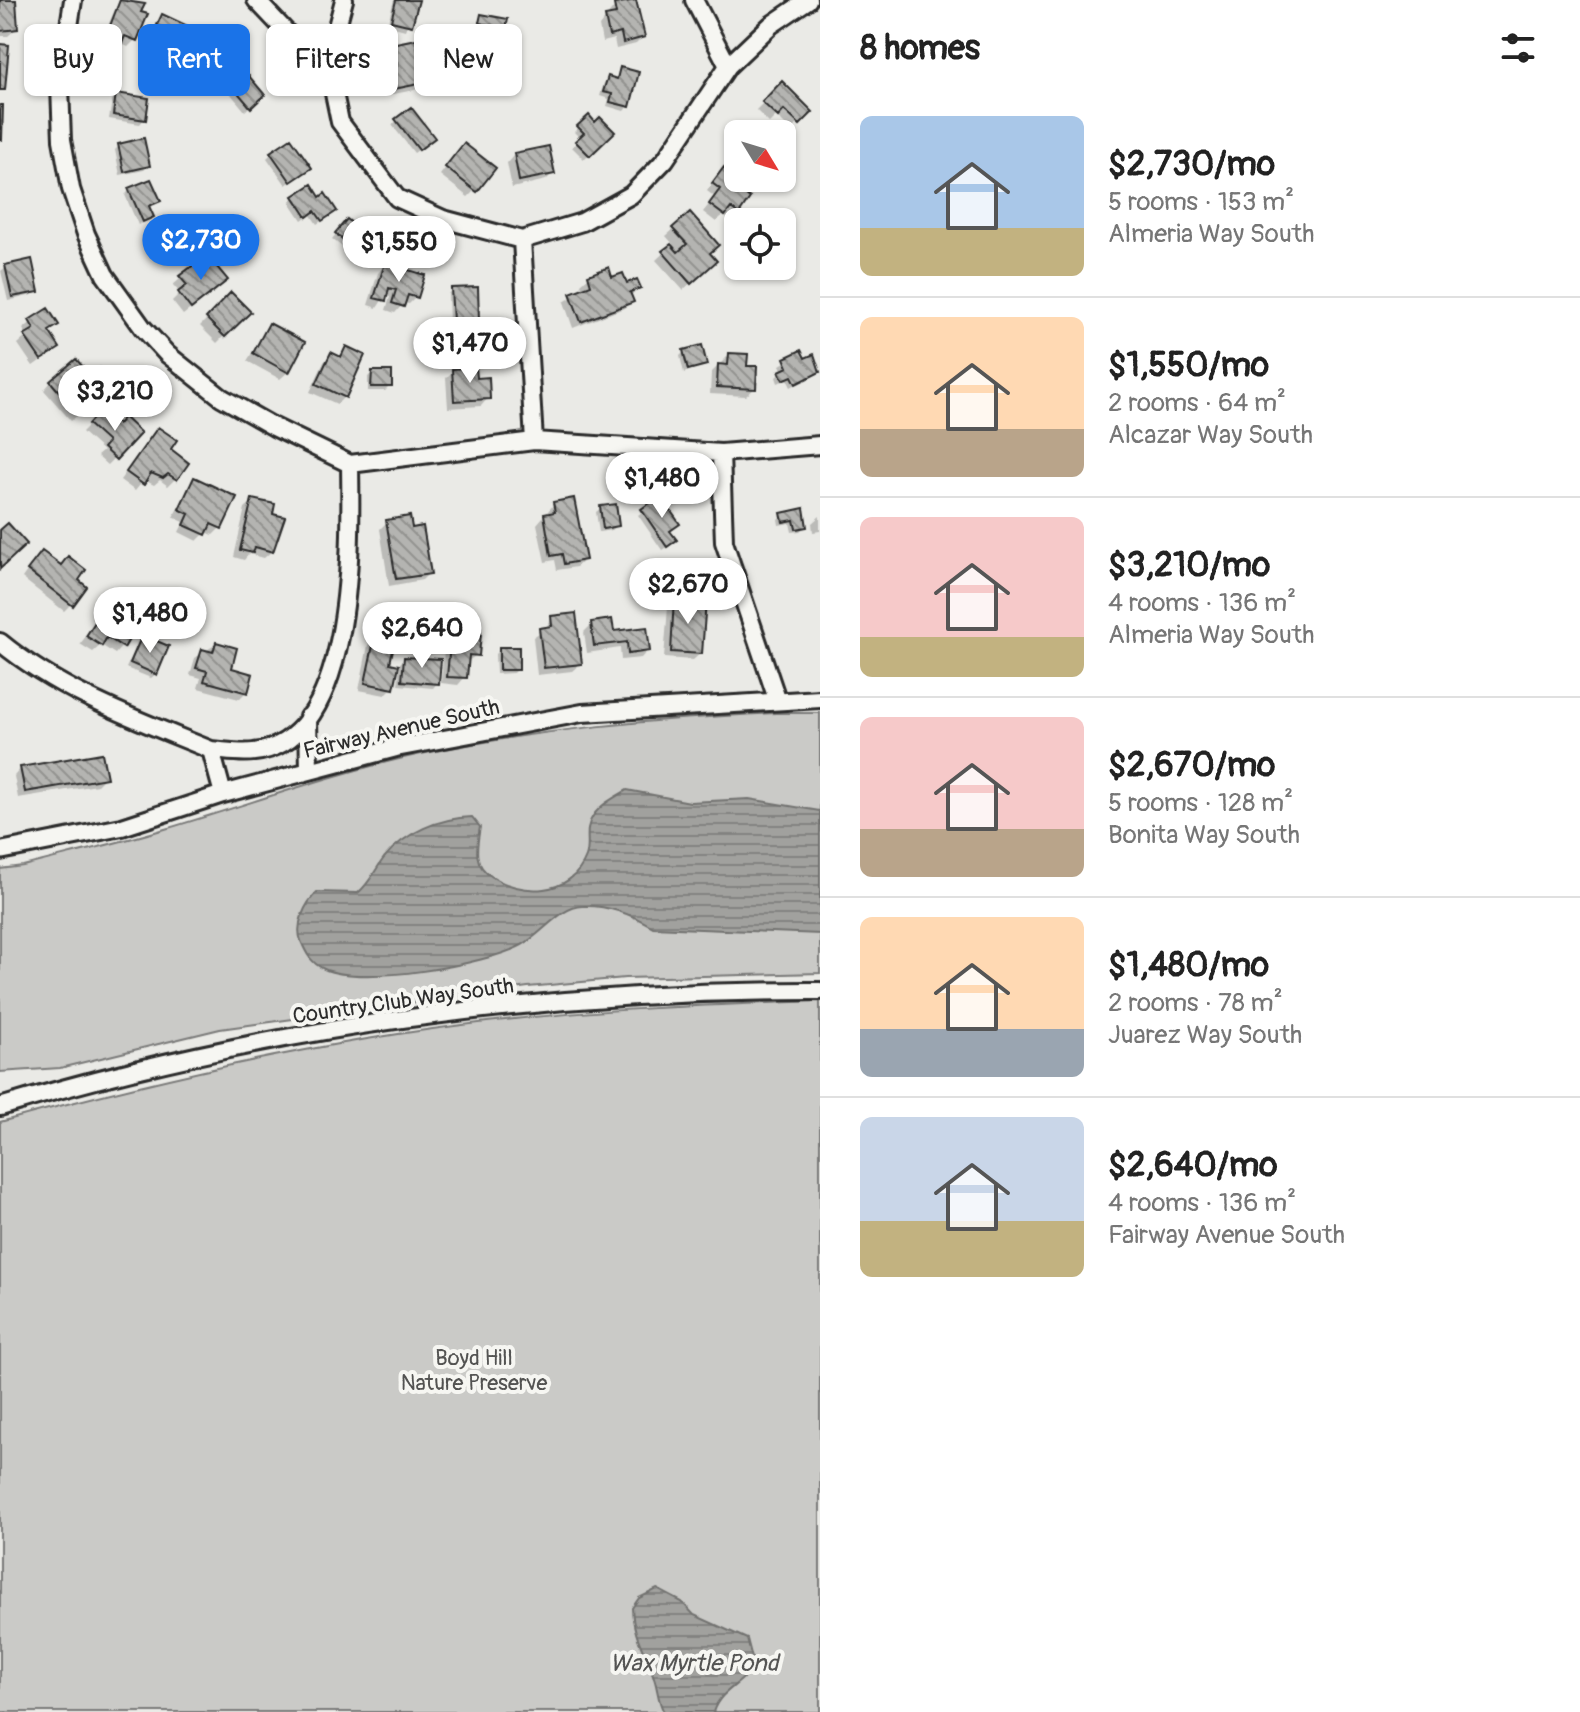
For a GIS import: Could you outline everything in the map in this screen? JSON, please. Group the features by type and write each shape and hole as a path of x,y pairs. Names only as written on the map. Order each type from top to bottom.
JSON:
{"street":[{"path":"73,0 60,86 62,140 71,189 105,275 143,328 167,354 221,397 350,464 534,441 721,453 820,445"},
{"path":"256,0 279,24"},
{"path":"338,24 344,0"},
{"path":"694,0 728,66"},
{"path":"335,96 340,122 397,198 443,219 522,240 582,222 631,195 665,160 728,66 771,25 808,0"},
{"path":"522,240 534,441"},
{"path":"721,453 724,542 777,699"},
{"path":"0,642 75,691 211,750 256,753 291,737 320,702 344,622 351,558 350,464"},
{"name":"Fairway Avenue South","path":"0,851 122,827 223,794 396,748 582,713 777,699 820,699"},
{"path":"308,717 309,771"},
{"path":"211,750 223,794"},
{"name":"Country Club Way South","path":"0,1107 148,1069 284,1040 495,1007 728,991 820,991"}],"green space":[{"path":"777,713 820,713 820,973 625,978 528,987 220,1029 60,1068 0,1072 0,869 130,839 324,779 465,745 598,726"},
{"name":"Boyd Hill Nature Preserve","path":"820,1001 820,1712 0,1712 0,1122 120,1090 364,1039 612,1011"}],"water":[{"path":"627,790 690,802 749,799 820,811 820,934 653,927 620,912 583,906 567,911 522,945 481,960 423,971 342,974 319,967 305,950 299,935 300,921 317,892 358,893 392,849 424,828 448,820 472,817 480,827 477,854 485,871 503,883 516,887 544,889 569,880 579,870 586,857 588,826 593,816 604,804"},
{"name":"Wax Myrtle Pond","path":"657,1589 682,1602 694,1615 747,1639 754,1666 726,1692 713,1712 664,1712 637,1635 632,1608 639,1598"}],"building":[{"path":"0,0 16,0 18,29 0,31"},
{"path":"120,0 145,4 141,12 148,14 144,24 138,24 137,41 125,36 122,44 122,24 111,24"},
{"path":"396,0 419,0 412,26 391,21"},
{"path":"636,0 645,37 623,43 621,33 609,36 605,16 616,14 614,4"},
{"path":"162,14 183,24 157,24"},
{"path":"481,14 508,19 507,24 479,23"},
{"path":"414,39 414,85 398,88 398,43"},
{"path":"0,44 9,45 5,90 0,90"},
{"path":"620,67 639,72 630,107 610,102 612,94 603,92 608,76 617,79"},
{"path":"250,77 265,95 251,108 241,96 250,96"},
{"path":"782,81 813,112 800,125 784,110 778,117 762,102"},
{"path":"122,94 149,98 146,120 113,115 116,96"},
{"path":"0,105 3,105 2,140 0,140"},
{"path":"411,107 435,138 419,150 395,119"},
{"path":"589,115 595,122 600,117 615,132 590,156 575,141 584,133 577,126"},
{"path":"144,138 150,166 124,172 118,144"},
{"path":"291,138 312,168 291,182 270,152"},
{"path":"464,143 496,168 477,192 445,167"},
{"path":"549,146 555,174 519,181 514,153"},
{"path":"724,167 724,192 742,192 750,198 743,208 724,208 724,215 709,204 720,189 712,183"},
{"path":"151,179 161,201 149,206 154,217 143,222 128,188"},
{"path":"312,184 320,197 325,193 337,211 322,221 315,211 307,217 293,196"},
{"path":"690,212 719,245 710,253 717,261 691,284 662,251 671,244 678,252 687,244 672,228"},
{"path":"347,219 374,241 362,255 335,233"},
{"path":"207,255 228,280 191,309 178,292 187,285 179,276"},
{"path":"32,259 39,292 12,297 5,265"},
{"path":"385,263 425,275 418,298 408,295 404,307 392,303 396,290 389,288 386,301 374,298"},
{"path":"609,267 612,277 623,273 627,283 637,279 641,288 630,292 634,302 581,322 570,293 591,285 588,275"},
{"path":"478,287 479,320 453,321 451,288"},
{"path":"231,292 251,312 225,337 206,318"},
{"path":"48,308 59,325 49,331 60,348 41,360 24,335 34,329 29,320"},
{"path":"269,323 305,342 289,373 253,353"},
{"path":"702,345 707,365 688,370 683,350"},
{"path":"346,346 365,355 346,398 316,384 331,352 341,357"},
{"path":"801,350 805,358 814,354 820,372 796,384 792,376 783,380 779,371 788,367 784,358"},
{"path":"729,353 748,354 747,366 757,366 756,389 717,387 718,364 728,365"},
{"path":"76,359 91,376 100,368 114,385 79,415 50,381"},
{"path":"476,367 477,378 489,377 490,399 454,401 452,369"},
{"path":"372,371 392,371 392,387 371,387"},
{"path":"102,409 118,424 124,417 141,433 116,460 103,448 108,442 88,424"},
{"path":"158,427 177,440 171,449 189,463 177,480 168,474 163,478 151,473 144,485 126,472"},
{"path":"194,477 237,497 222,529 211,524 206,535 184,525 189,514 179,509"},
{"path":"660,496 680,524 670,531 677,540 667,547 641,509"},
{"path":"574,498 586,560 564,564 562,554 551,556 544,514 555,512 553,502"},
{"path":"252,499 275,504 273,514 285,517 273,552 255,547 253,553 240,550"},
{"path":"616,504 619,526 603,529 600,506"},
{"path":"804,508 807,527 796,529 794,520 783,522 781,513"},
{"path":"410,516 412,528 423,526 431,574 396,579 386,520"},
{"path":"8,523 27,544 0,569 0,530"},
{"path":"42,551 61,565 68,556 86,570 79,580 87,587 73,606 27,570"},
{"path":"121,597 145,612 124,648 107,637 102,646 86,636 97,619 105,624"},
{"path":"674,598 706,600 702,654 671,652"},
{"path":"576,613 582,664 544,668 539,628 552,626 551,616"},
{"path":"612,619 614,631 647,627 650,651 628,654 627,642 594,646 591,622"},
{"path":"451,631 481,633 479,656 469,655 467,678 447,677"},
{"path":"142,635 169,646 157,675 130,663"},
{"path":"375,636 395,640 390,663 399,665 394,689 365,683"},
{"path":"216,642 237,648 232,668 253,674 248,693 204,681 207,671 196,668 202,649 213,652"},
{"path":"499,647 519,647 519,670 499,670"},
{"path":"404,657 441,659 439,684 402,681"},
{"path":"102,753 107,778 25,792 20,767"}]}
